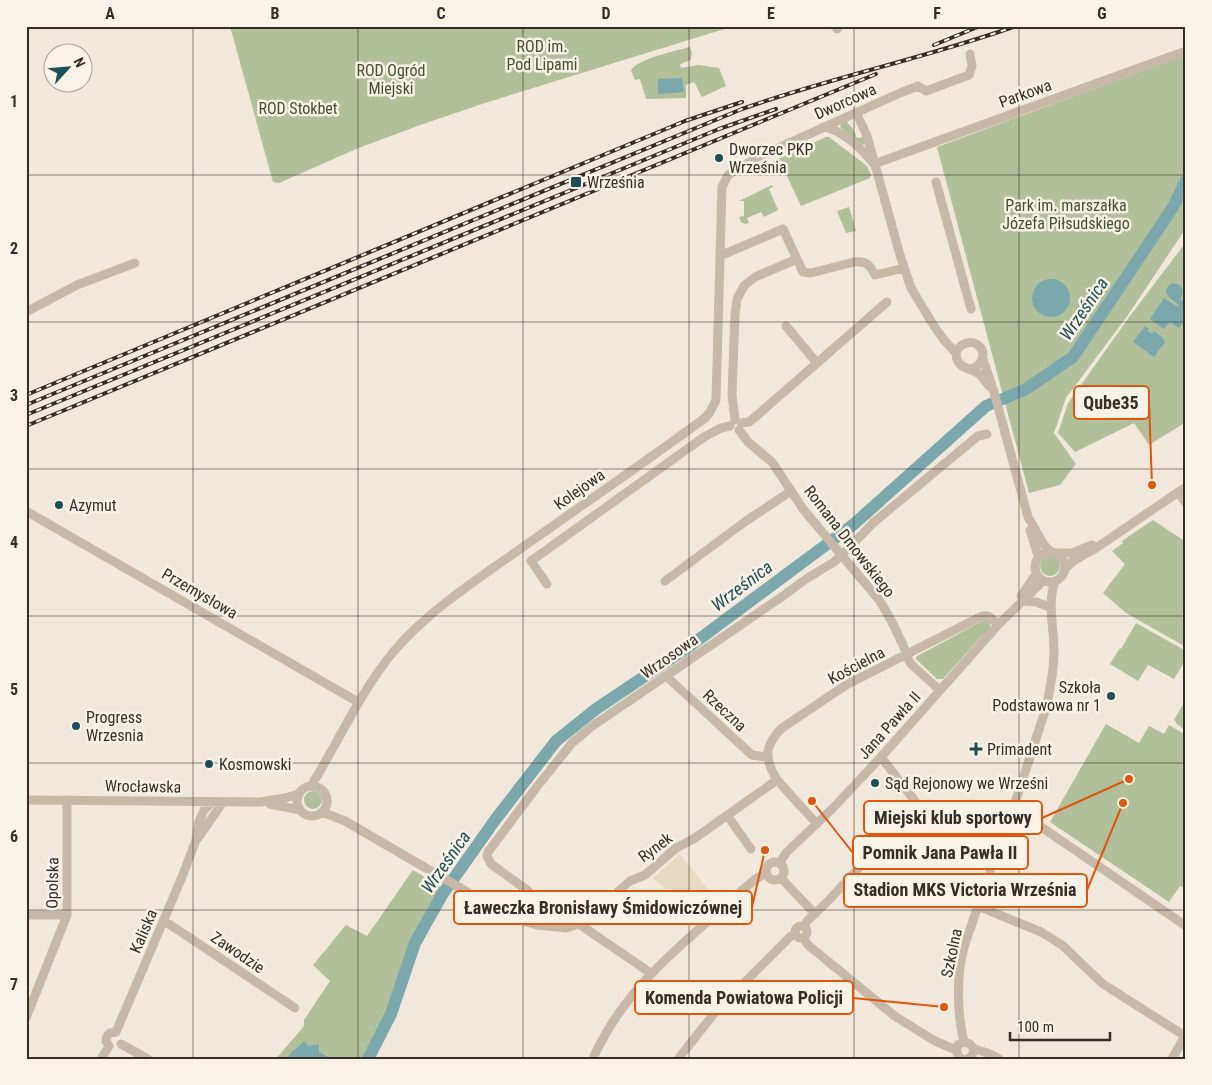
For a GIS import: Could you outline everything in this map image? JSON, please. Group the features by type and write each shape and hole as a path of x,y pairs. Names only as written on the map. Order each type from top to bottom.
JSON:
{"street":[{"name":"Parkowa","path":"874,164 1186,51"},
{"name":"Dworcowa","path":"722,187 728,175 741,166 856,112 918,86 926,91 969,75 972,66 970,54"},
{"path":"856,112 867,136 904,268 914,294 944,340 956,353 959,364 979,374 994,392"},
{"path":"822,128 830,128 838,132 860,149 874,164"},
{"path":"936,182 971,309"},
{"name":"Kolejowa","path":"311,786 358,702 380,669 411,632 490,570 705,418 710,412 716,400 722,187"},
{"path":"720,256 783,229 802,270 807,273 861,261 866,262 875,276 904,268"},
{"path":"737,425 732,395 737,299 744,286 755,277 797,259"},
{"path":"26,312 77,285 134,263"},
{"path":"547,584 532,561 704,437 721,428 749,422 887,302"},
{"path":"786,326 817,363"},
{"path":"938,331 963,344"},
{"path":"956,353 963,344 971,342 982,350 1038,556 1035,565 1036,574 1044,581 1055,581 1062,576 1065,569 1073,561 1096,548 1182,490 1186,503"},
{"path":"970,369 978,366 983,359"},
{"name":"Romana Dmowskiego","path":"737,425 748,442 772,462 802,508 875,594 895,628 912,665 940,690"},
{"name":"Wrzosowa","path":"519,920 531,894 491,864 487,856 488,852 572,743 591,727 806,579 834,562 840,552 873,523 978,436 987,434"},
{"path":"665,581 746,521 791,491"},
{"name":"Przemysłowa","path":"26,511 358,702"},
{"path":"1029,520 1044,545 1064,560 1065,569"},
{"path":"1038,556 1054,552 1072,553 1108,539"},
{"name":"Jana Pawła II","path":"1020,603 1022,595 1036,574"},
{"name":"Jana Pawła II","path":"779,863 787,852 833,808 881,757 998,625 1044,581"},
{"name":"Szkolna","path":"1044,581 1051,620"},
{"name":"Szkolna","path":"964,1042 959,1007 959,986 964,948 994,860 1014,812 1046,706 1052,678 1054,652 1051,620 1052,595 1055,581"},
{"path":"1020,603 1036,602 1047,606"},
{"name":"Kościelna","path":"767,757 771,740 782,728 846,685 983,616 989,617 998,625"},
{"name":"Rzeczna","path":"666,676 752,755 767,757"},
{"path":"767,757 777,780 817,824"},
{"path":"881,757 918,804 965,842 994,860"},
{"name":"Kolejowa","path":"324,765 324,790"},
{"name":"Rynek","path":"579,924 587,920 633,879 644,875 676,848 694,838 777,780"},
{"path":"316,786 324,790 327,797 325,808 317,815 312,816 300,810 297,802 299,794 304,788 316,786"},
{"name":"Wrocławska","path":"26,800 260,802 299,794"},
{"name":"Opolska","path":"26,1018 67,915 68,800"},
{"path":"178,802 194,809 197,812 199,822"},
{"name":"Kaliska","path":"116,1032 196,840 199,822 204,810 212,802"},
{"name":"Kaliska","path":"196,840 223,802"},
{"name":"Wrocławska","path":"260,802 300,810"},
{"path":"678,1059 717,1010 791,936 806,936 805,924 918,804"},
{"path":"325,808 345,822 519,920 558,928 572,927 579,924 652,974"},
{"path":"1014,812 1035,823 1186,926"},
{"path":"727,815 751,849"},
{"path":"776,862 782,866 784,870 781,878 770,879 766,873 766,868 769,864 776,862"},
{"path":"593,1059 612,1021 652,974 752,882 766,873"},
{"path":"781,878 815,914"},
{"path":"978,906 1041,932 1062,945 1103,984 1185,1035 1182,1050 1172,1059"},
{"path":"26,915 67,915"},
{"name":"Zawodzie","path":"163,922 169,924 295,1008"},
{"path":"799,936 808,946 896,1017 935,1042 956,1050 962,1059"},
{"path":"110,1032 116,1032 121,1036 121,1044 115,1048 109,1046 106,1041 110,1032"},
{"path":"956,1050 958,1045 964,1042 970,1044 974,1049 988,1053 998,1059"},
{"path":"121,1044 148,1059"},
{"path":"102,1059 109,1046"},
{"path":"967,1059 972,1056 974,1049"}],"green space":[{"path":"230,26 734,26 423,124 356,149 279,183 273,182"},
{"path":"690,47 692,52 691,60 680,64 681,68 698,65 719,68 726,86 702,97 694,82 686,85 686,98 646,99 640,79 635,80 631,70 642,62"},
{"name":"Park im. marszałka Józefa Piłsudskiego","path":"1186,55 1186,228 1128,315 1066,398 1054,433 1076,464 1060,485 1029,493 937,147"},
{"path":"842,122 847,122 857,138 864,137 865,144 862,145 840,127"},
{"path":"829,137 867,166 871,175 870,178 801,206 782,167 772,162"},
{"path":"772,185 773,187 769,189 778,210 764,217 761,212 747,218 749,223 741,222 739,217 744,216 744,201 739,201"},
{"path":"849,207 856,231 846,233 837,211"},
{"path":"1186,242 1186,379 1184,381 1186,384 1186,422 1149,445 1134,423 1075,452 1058,433 1068,403"},
{"path":"1153,520 1186,542 1186,647 1126,613 1103,593 1125,564 1112,551 1123,543 1122,541"},
{"path":"1050,556 1057,559 1060,566 1057,573 1050,576 1043,573 1040,566 1043,559"},
{"path":"984,620 990,623 990,629 943,679 937,679 916,659 919,655"},
{"path":"1136,623 1186,651 1186,659 1174,679 1143,662 1148,665 1138,681 1110,664"},
{"path":"1186,699 1186,731 1174,720"},
{"path":"1106,724 1139,743 1149,726 1164,734 1169,725 1186,735 1186,889 1180,886 1169,902 1050,822"},
{"path":"313,791 319,794 322,800 319,806 313,809 307,806 304,800 307,794"},
{"path":"413,870 443,888 413,942 388,1012 364,1059 276,1059 304,1026 304,1020 330,981 313,965 346,925 367,936"}],"shaded area":[{"path":"680,854 719,903 700,921 653,878"}],"water":[{"path":"682,78 684,92 658,94 658,79"},
{"path":"1051,279 1064,285 1070,298 1064,311 1051,317 1038,311 1032,298 1038,285"},
{"path":"1172,283 1181,287 1183,292 1180,300 1182,301 1186,296 1186,318 1179,328 1170,322 1164,329 1150,319 1164,298 1178,307 1179,305 1166,293 1166,290"},
{"path":"1145,326 1149,329 1147,331 1152,334 1154,331 1165,342 1154,357 1133,342"},
{"path":"304,1041 309,1046 319,1044 319,1052 332,1059 287,1059"}],"waterway":[{"name":"Wrześnica","path":"368,1059 391,1014 415,943 442,895 495,820 556,741 596,709 690,646 854,524 986,406 1026,389 1073,357 1173,207 1186,180"}],"railway":[{"path":"934,45 980,26"},
{"path":"26,405 742,109 1016,26"},
{"path":"26,426 876,74"},
{"path":"26,395 685,121 742,102"},
{"path":"26,415 719,129 776,109"}],"place":[{"name":"Dworzec PKP Września","path":"719,158"},
{"name":"Września","path":"576,182"},
{"name":"Qube35","path":"1152,485"},
{"name":"Azymut","path":"59,505"},
{"name":"Szkoła Podstawowa nr 1","path":"1111,696"},
{"name":"Progress Wrzesnia","path":"76,726"},
{"name":"Primadent","path":"976,749"},
{"name":"Kosmowski","path":"209,764"},
{"name":"Miejski klub sportowy","path":"1129,779"},
{"name":"Sąd Rejonowy we Wrześni","path":"875,783"},
{"name":"Pomnik Jana Pawła II","path":"812,801"},
{"name":"Stadion MKS Victoria Września","path":"1123,803"},
{"name":"Ławeczka Bronisławy Śmidowiczównej","path":"765,850"},
{"name":"Komenda Powiatowa Policji","path":"944,1007"}],"park label":[{"name":"ROD im. Pod Lipami","path":"542,55"},
{"name":"ROD Ogród Miejski","path":"391,79"},
{"name":"ROD Stokbet","path":"298,108"}]}
